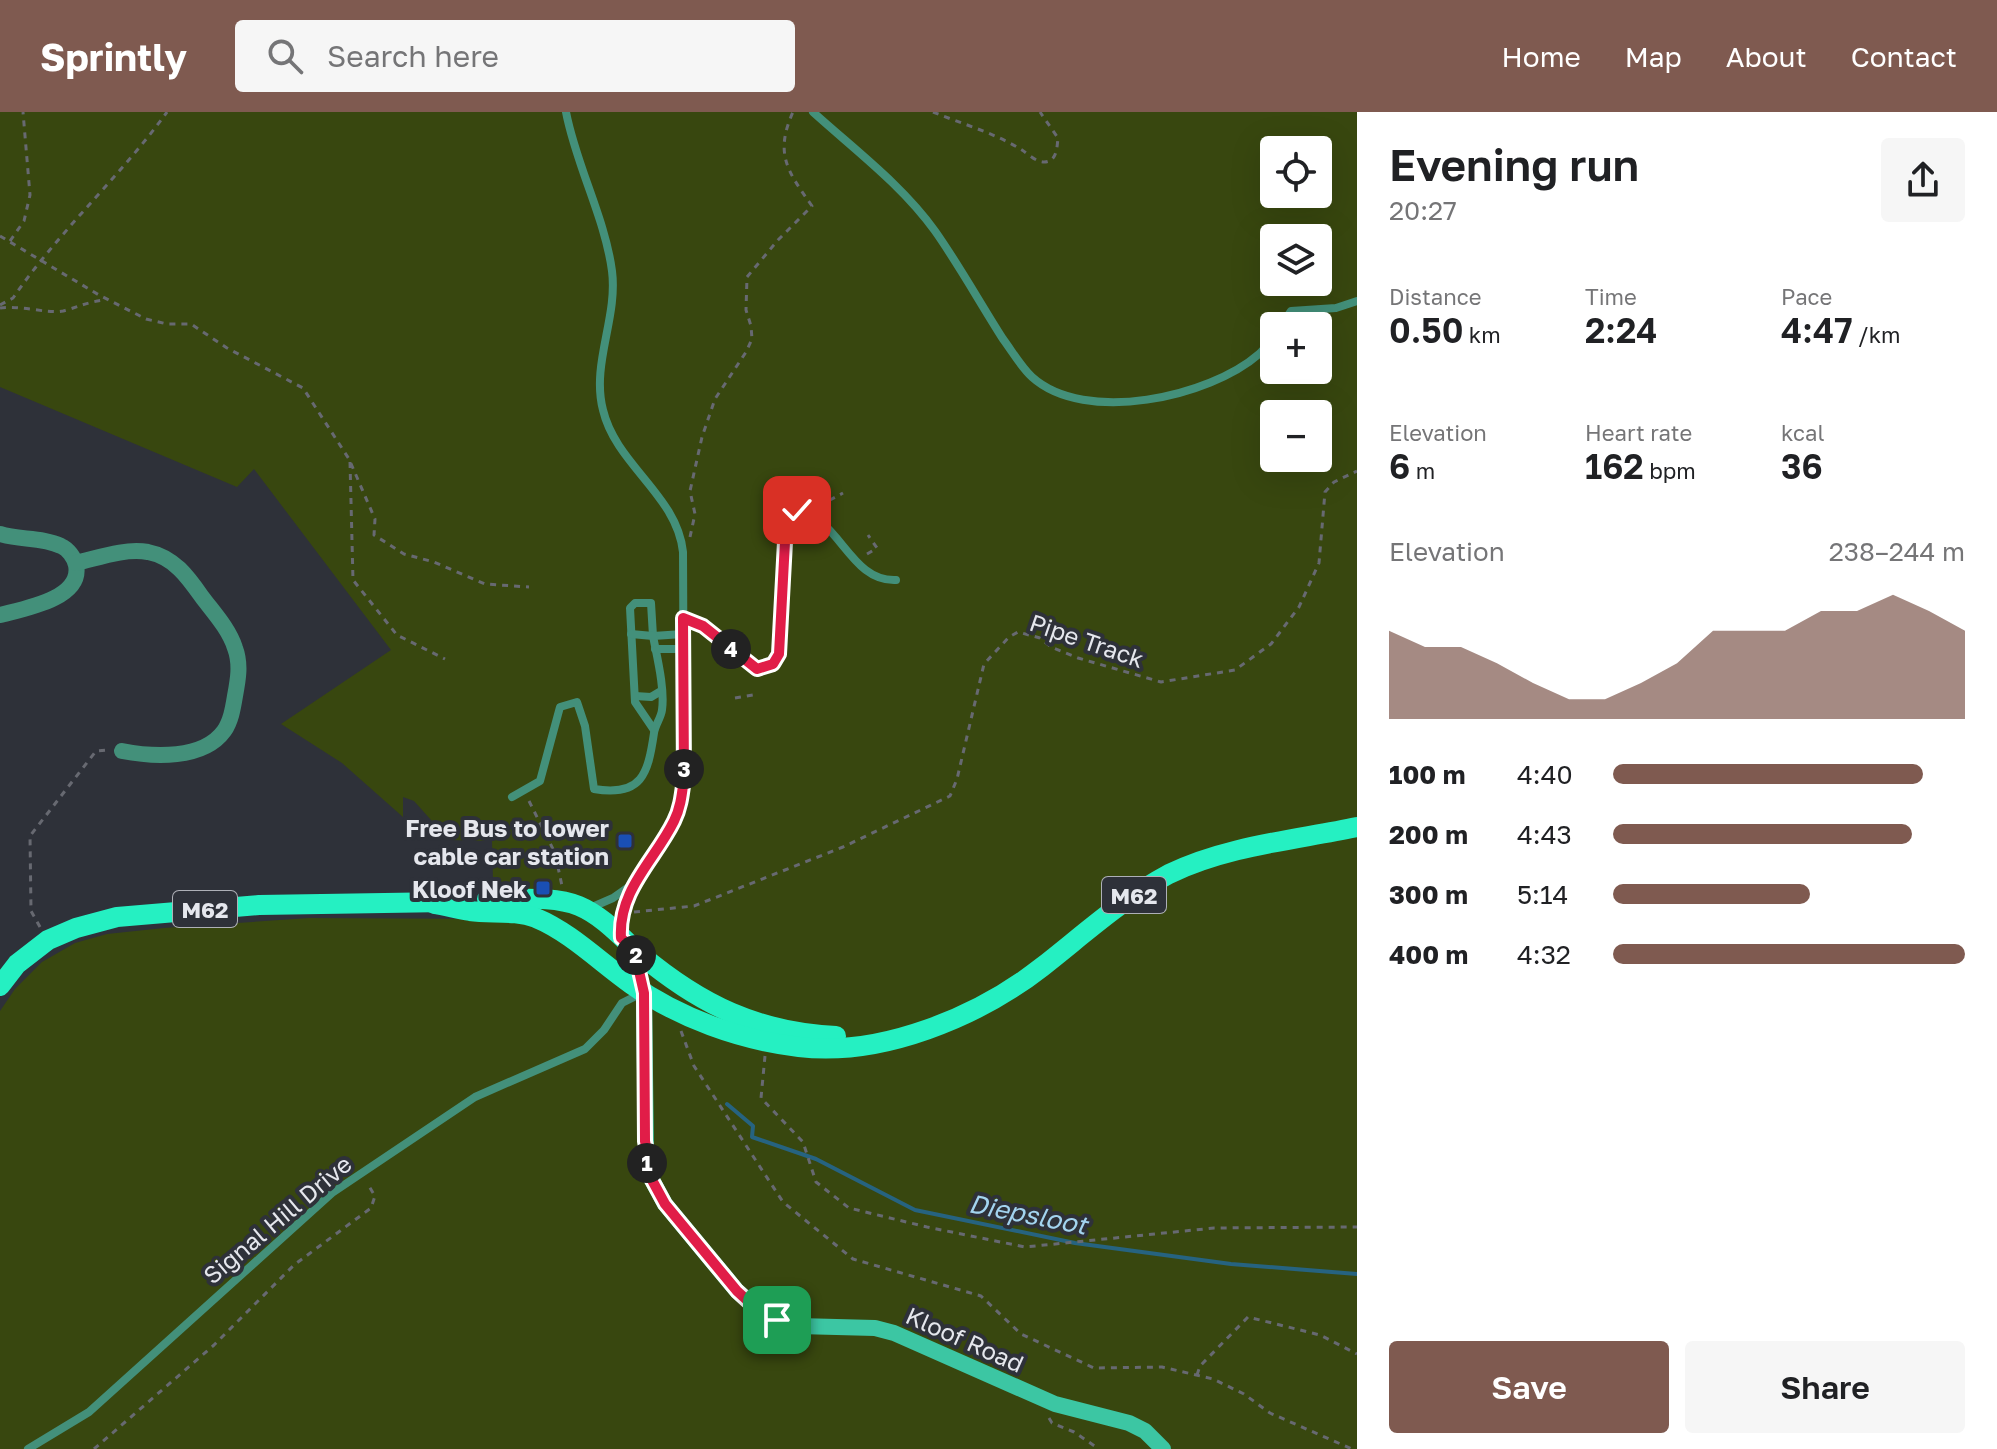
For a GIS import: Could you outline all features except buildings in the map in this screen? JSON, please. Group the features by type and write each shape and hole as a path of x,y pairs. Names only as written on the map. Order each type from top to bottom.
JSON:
{"main road":[{"name":"M62","path":"434,904 470,911 525,915 539,920 644,993 681,1013 746,1037 800,1047 838,1049 869,1046 975,1010 1009,990 1098,920 1170,874 1240,851 1357,827"},
{"name":"M62","path":"0,986 17,964 48,940 76,928 117,917 259,905 434,904 469,898 554,901 587,909 665,975 712,1006 739,1017 777,1029 843,1036 939,1024"},
{"path":"579,945 575,926 587,909"},
{"path":"604,964 616,962 622,957 627,943"},
{"path":"627,943 644,993"},
{"name":"Kloof Road","path":"644,993 645,1141 650,1174 665,1204 743,1297 760,1312 790,1324 875,1328 894,1333 1050,1402 1129,1423 1145,1431 1163,1449"}],"street":[{"path":"0,534 62,546 76,563 73,581 55,598 0,615"},
{"path":"76,563 135,551 147,552 169,561 187,577 225,629 238,660 238,683 229,722 209,745 157,755 122,751"}],"lane":[{"path":"566,112 612,270 611,302 599,381 602,410 613,436 670,513 678,530 684,566 684,778 681,803 671,827 634,883 622,913 627,943"},
{"path":"813,112 892,182 920,212 1011,351 1031,376 1060,395 1121,404 1143,401 1188,389 1238,369 1260,354"},
{"path":"1290,312 1336,308 1357,301"},
{"path":"683,618 703,626 757,669 773,664 779,654 786,523 792,512 797,510 809,512 824,523 867,571 879,579 896,580"},
{"path":"512,797 540,781 560,707 577,702 585,726 594,789 620,790 642,779 650,761 654,730 662,710 651,603 635,603 630,608 635,702 654,730"},
{"path":"631,634 683,634"},
{"path":"655,649 682,649"},
{"path":"635,696 651,697 661,691"},
{"path":"587,909 613,898 634,883"},
{"name":"Signal Hill Drive","path":"28,1449 85,1416 315,1206 475,1097 585,1049 604,1030 622,1003 644,993"}],"path":[{"path":"10,241 24,221 30,195 23,112"},
{"path":"0,306 13,298 72,223 139,150 167,112"},
{"path":"690,537 695,514 690,491 702,437 715,399 752,339 746,310 747,277 812,206 785,163 785,129 793,112"},
{"path":"933,112 1017,147 1040,162 1047,162 1057,150 1058,138 1040,112"},
{"path":"0,236 146,319 167,324 191,324 227,348 303,388 349,459 375,519 374,535 380,540 404,554 434,562 485,584 529,587"},
{"path":"0,306 60,312 90,301 109,300"},
{"path":"349,459 353,580 397,635 445,659"},
{"name":"Pipe Track","path":"622,913 694,906 843,847 950,796 957,779 984,664 1009,637 1018,632 1040,638 1051,647 1078,658 1150,681 1161,682 1235,670 1271,644 1299,607 1319,563 1325,492 1334,482 1357,471"},
{"path":"809,512 843,493"},
{"path":"868,535 877,548"},
{"path":"735,698 758,694"},
{"path":"31,911 30,836 96,751 122,751"},
{"path":"523,790 555,853 562,891"},
{"path":"681,1013 680,1028 694,1066 783,1202 853,1259 981,1296 1021,1334 1094,1368 1162,1367 1213,1379 1244,1394 1270,1413 1352,1449"},
{"path":"766,1040 761,1098 803,1142 816,1182 849,1208 1025,1247 1214,1228 1357,1227"},
{"path":"94,1449 214,1345 294,1265 371,1208 375,1196 361,1173"},
{"path":"1197,1375 1200,1366 1248,1317 1320,1335 1357,1354"},
{"path":"1050,1402 1046,1412 1052,1423 1074,1432 1099,1449"}],"green space":[{"path":"0,112 1357,112 1357,1449 0,1449 0,1011 15,989 42,962 75,943 107,934 309,918 494,919 492,841 449,840 414,801 403,797 403,817 342,763 281,724 391,650 254,469 237,487 0,387"}],"waterway":[{"name":"Diepsloot","path":"727,1104 753,1126 752,1137 816,1159 915,1210 1075,1243 1231,1264 1357,1274"}],"place":[{"name":"Free Bus to lower cable car station","path":"625,841"},
{"name":"Kloof Nek","path":"543,888"}],"route":[{"path":"777,1320 760,1312 737,1291 665,1204 652,1180 645,1141 644,993 634,949 621,938 620,926 624,905 634,883 671,827 681,803 684,778 683,618 703,626 753,667 761,670 773,664 779,654 786,523 788,515 797,510"}]}
